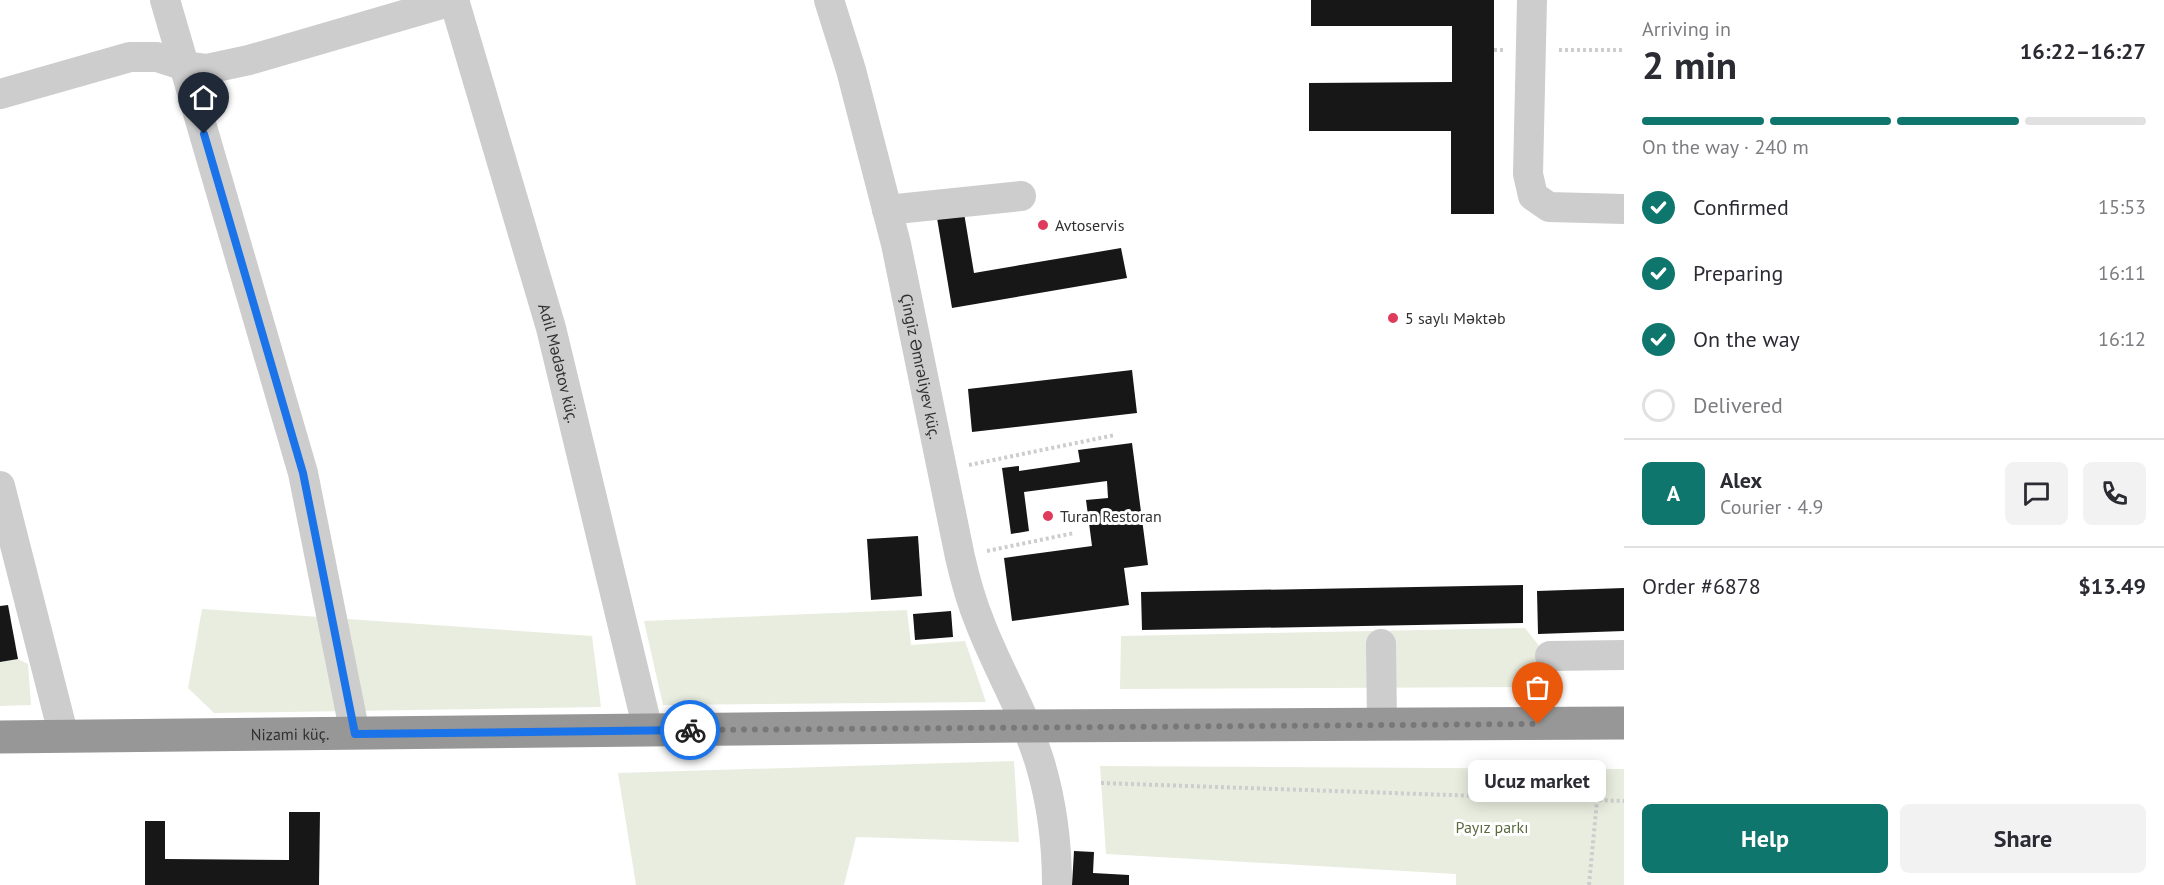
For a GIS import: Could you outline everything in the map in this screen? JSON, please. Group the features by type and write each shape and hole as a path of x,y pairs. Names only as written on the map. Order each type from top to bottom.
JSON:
{"highway":[{"name":"Nizami küç.","path":"0,737 1026,726 1624,723"}],"street":[{"path":"165,0 303,473 355,734"},
{"path":"0,94 130,57 157,57 184,66 207,69 249,60 455,0"},
{"name":"Adil Mədətov küç.","path":"455,0 551,328 648,730"},
{"name":"Çingiz Əmrəliyev küç.","path":"829,0 851,70 898,255 941,470 969,592 981,625 1026,726 1039,761 1051,806 1057,849 1057,885"},
{"path":"1532,0 1528,174 1533,196 1549,207 1624,209"},
{"path":"887,210 1021,196"},
{"path":"0,486 64,737"},
{"path":"1381,644 1382,724"},
{"path":"1550,656 1624,655"}],"path":[{"path":"941,470 1115,435"},
{"path":"960,557 1074,533"},
{"path":"1589,885 1600,769"},
{"path":"1101,783 1624,801"}],"green space":[{"path":"202,609 592,636 601,707 214,713 188,688"},
{"path":"907,610 911,645 965,641 986,702 663,705 644,621"},
{"path":"1525,628 1540,647 1541,687 1120,689 1121,636"},
{"path":"18,659 28,664 31,705 0,706 0,662"},
{"path":"1014,761 1019,842 856,837 844,885 636,885 618,773"},
{"name":"Payız parkı","path":"1100,766 1624,769 1624,885 1456,885 1456,874 1106,854"}],"building":[{"path":"1311,0 1494,0 1494,214 1451,214 1451,131 1309,131 1309,83 1452,82 1452,26 1311,26"},
{"path":"964,213 974,273 1121,248 1127,278 952,308 937,218"},
{"path":"1132,370 1137,413 972,432 968,389"},
{"path":"1132,443 1148,565 1124,568 1129,605 1012,621 1004,558 1092,546 1086,500 1108,498 1107,481 1024,492 1029,531 1011,534 1002,468 1019,466 1019,471 1080,462 1078,450"},
{"path":"918,536 922,596 871,600 867,539"},
{"path":"1523,585 1523,623 1142,630 1141,592"},
{"path":"1624,588 1624,631 1538,634 1537,591"},
{"path":"8,605 18,659 0,662 0,606"},
{"path":"951,611 953,637 915,640 913,614"},
{"path":"289,812 320,812 319,885 145,885 145,821 165,821 165,859 289,860"},
{"path":"1074,851 1094,852 1093,873 1129,875 1129,885 1072,885"}],"way so far":[{"path":"690,730 1538,724"}],"place":[{"name":"Avtoservis","path":"1043,225"},
{"name":"5 saylı Məktəb","path":"1393,318"},
{"name":"Turan Restoran","path":"1048,516"},
{"name":"Ucuz market","path":"1538,724"}],"route":[{"path":"204,134 303,473 355,734 690,730"}]}
